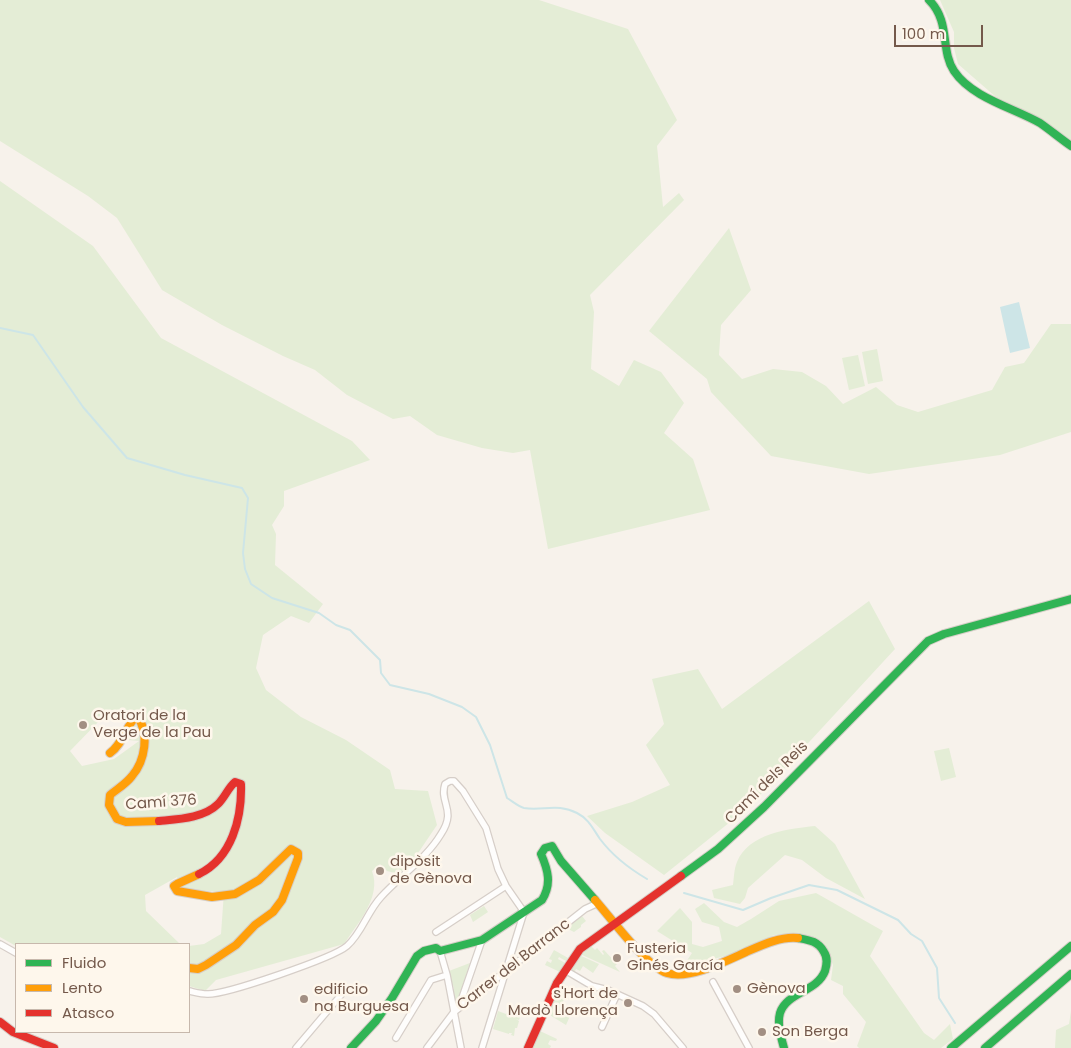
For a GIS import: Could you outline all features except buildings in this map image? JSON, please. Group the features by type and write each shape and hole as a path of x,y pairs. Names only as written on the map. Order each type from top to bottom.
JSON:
{"main road":[{"path":"929,0 934,5 944,26 948,56 954,71 963,81 990,100 1039,123 1071,146"},
{"name":"Camí dels Reis","path":"528,1048 565,970 580,949 613,920 718,849 764,806 928,641 944,634 1071,599"},
{"name":"Camí 376","path":"110,753 120,746 132,719 137,716 140,718 144,729 142,757 132,776 110,795 109,805 117,819 126,822 183,818 206,813 224,800 231,785 235,782 241,784 241,812 220,859 200,874 179,881 174,886 177,891 221,897 236,894 271,870 287,851 295,850 298,853 298,858 282,900 273,912 255,925 236,945 206,966 198,969 190,968"},
{"path":"351,1048 376,1021 420,953 436,948 440,951 482,940 542,900 546,894 548,871 541,854 542,850 547,846 552,846 561,861 651,965 664,973 674,974 727,961 779,939 795,936 817,943 827,958 825,974 815,986 796,995 781,1010 779,1022 784,1048"},
{"path":"951,1048 1071,946"},
{"path":"984,1048 1071,974"},
{"path":"0,1022 15,1035 54,1048"}],"street":[{"path":"190,991 207,994 231,990 310,964 346,947 381,897 421,858 441,834 449,818 444,789 445,784 454,781 463,791 486,828 497,866 506,886 524,912 482,1048"},
{"path":"436,932 506,886"},
{"name":"Carrer del Barranc","path":"427,1048 454,1012 585,909 598,903"},
{"name":"Carrer del Barranc","path":"585,909 597,909 613,920"},
{"path":"454,1012 462,998 482,940"},
{"path":"0,944 15,952"},
{"path":"440,951 447,975 461,1048"},
{"path":"565,970 592,986 618,994 643,1006 654,1014 683,1048"},
{"path":"396,1038 431,980 447,975"},
{"path":"713,982 749,1048"},
{"path":"602,1027 618,994"},
{"path":"296,1048 341,995"}],"green space":[{"path":"0,0 539,0 628,29 677,120 657,146 663,207 679,193 684,200 590,295 594,312 591,369 619,386 634,360 661,372 684,403 664,433 693,459 710,510 548,549 530,450 513,453 482,448 437,435 410,416 393,419 347,395 315,370 222,325 162,290 117,218 88,196 0,141"},
{"path":"940,0 1071,0 1071,140 1060,132 997,98 958,64 954,48 954,32"},
{"path":"0,181 93,246 161,338 352,441 370,460 284,491 284,506 272,525 276,534 275,565 323,604 309,623 291,616 263,635 256,668 266,690 301,717 346,740 390,770 395,789 428,791 437,825 414,859 399,874 387,871 380,864 372,871 374,891 371,900 367,910 344,944 216,980 205,991 190,986 190,946 204,944 221,934 224,892 181,889 177,877 145,895 146,911 179,943 15,943 15,945 0,937","holes":["104,716 126,719 128,740 139,741 114,759 82,766 70,751"]},
{"path":"729,228 751,290 721,325 719,355 742,379 773,369 802,372 826,386 843,404 876,387 897,405 918,412 992,390 1005,367 1024,363 1051,324 1071,324 1071,432 1000,455 869,474 771,456 711,392 707,379 649,331"},
{"path":"877,349 883,381 868,384 862,352"},
{"path":"858,355 865,386 849,390 842,358"},
{"path":"869,601 895,649 750,806 664,875 605,833 587,816 632,802 670,785 646,745 664,724 652,679 698,669 722,709"},
{"path":"949,748 956,777 941,781 934,751"},
{"path":"815,826 835,844 865,899 826,878 802,860 785,855 748,888 745,898 740,904 714,898 712,890 733,885 737,862 750,845 770,834"},
{"path":"816,893 883,931 870,956 924,1033 934,1040 950,1024 953,1039 941,1048 859,1048 857,1046 866,1022 843,994 843,986 831,980 833,965 827,950 793,934 774,935 746,950 682,968 692,953 657,931 680,908 692,922 692,944 703,947 722,941 719,927 702,922 695,909 704,903 724,922 737,927 779,901"},
{"path":"484,906 488,912 473,922 470,915"},
{"path":"582,916 586,921 581,927 574,932 566,928"},
{"path":"591,946 595,950 597,948 603,955 602,951 604,950 617,964 615,966 620,972 580,954"},
{"path":"554,950 568,958 566,961 559,957 558,959 565,963 560,972 545,965 547,961 551,963 552,960 549,959"},
{"path":"579,955 599,964 593,973 583,966 580,971 576,969 574,973 569,970"},
{"path":"470,963 458,1000 454,1001 452,990 454,989 453,985 451,985 449,971"},
{"path":"558,991 566,995 561,1006 567,1010 565,1014 570,1016 566,1025 548,1014"},
{"path":"508,1010 521,1015 519,1020 516,1019 519,1021 517,1028 515,1028 514,1036 511,1035 512,1033 509,1034 493,1029 498,1011 506,1014"},
{"path":"1071,1011 1071,1048 1055,1048 1056,1030 1069,1024"},
{"path":"540,1031 557,1039 556,1041 550,1040 548,1044 551,1046 550,1048 532,1048"}],"water":[{"path":"1019,302 1030,348 1010,353 1000,307"}],"waterway":[{"path":"0,328 33,335 83,407 127,458 185,475 242,488 248,498 243,553 245,569 251,584 272,598 319,613 336,625 350,630 380,660 381,673 390,685 429,694 462,707 476,717 490,745 507,798 524,808 563,808 581,815 616,856 647,879"},
{"path":"684,893 743,910 809,885 837,890 898,920 911,934 922,941 937,968 939,998 955,1023"}],"traffic: fast":[{"path":"929,0 940,17 950,63 962,80 994,102 1040,123 1071,146"},
{"path":"681,876 718,849 764,807 928,641 944,634 1071,599"},
{"path":"351,1048 376,1021 417,956 424,951 436,948 440,951 482,940 542,900 548,883 546,866 541,854 545,848 552,846 561,861 595,900"},
{"path":"784,1048 779,1026 780,1013 789,1001 821,978 827,963 825,954 819,945 809,940 798,938"},
{"path":"951,1048 1071,946"},
{"path":"985,1048 1071,974"}],"traffic: slow":[{"path":"110,753 115,749 137,716 144,730 143,755 132,776 110,795 109,805 117,819 126,822 159,821"},
{"path":"190,968 198,969 206,965 236,945 255,925 273,912 282,900 298,858 298,853 291,849 259,880 235,894 212,897 177,891 174,886 199,874"},
{"path":"595,900 639,952 659,969 667,973 686,974 696,972 772,942 785,938 798,938"}],"traffic: jam":[{"path":"159,821 191,817 206,812 218,804 235,782 241,784 240,810 233,836 220,858 199,874"},
{"path":"528,1048 557,983 580,949 681,876"},
{"path":"0,1022 15,1033"},
{"path":"16,1033 54,1048"}],"place":[{"name":"Oratori de la Verge de la Pau","path":"83,725"},
{"name":"dipòsit de Gènova","path":"380,871"},
{"name":"Fusteria Ginés García","path":"617,958"},
{"name":"Gènova","path":"737,989"},
{"name":"edificio na Burguesa","path":"304,999"},
{"name":"s'Hort de Madò Llorença","path":"628,1003"},
{"name":"Son Berga","path":"762,1032"}]}
